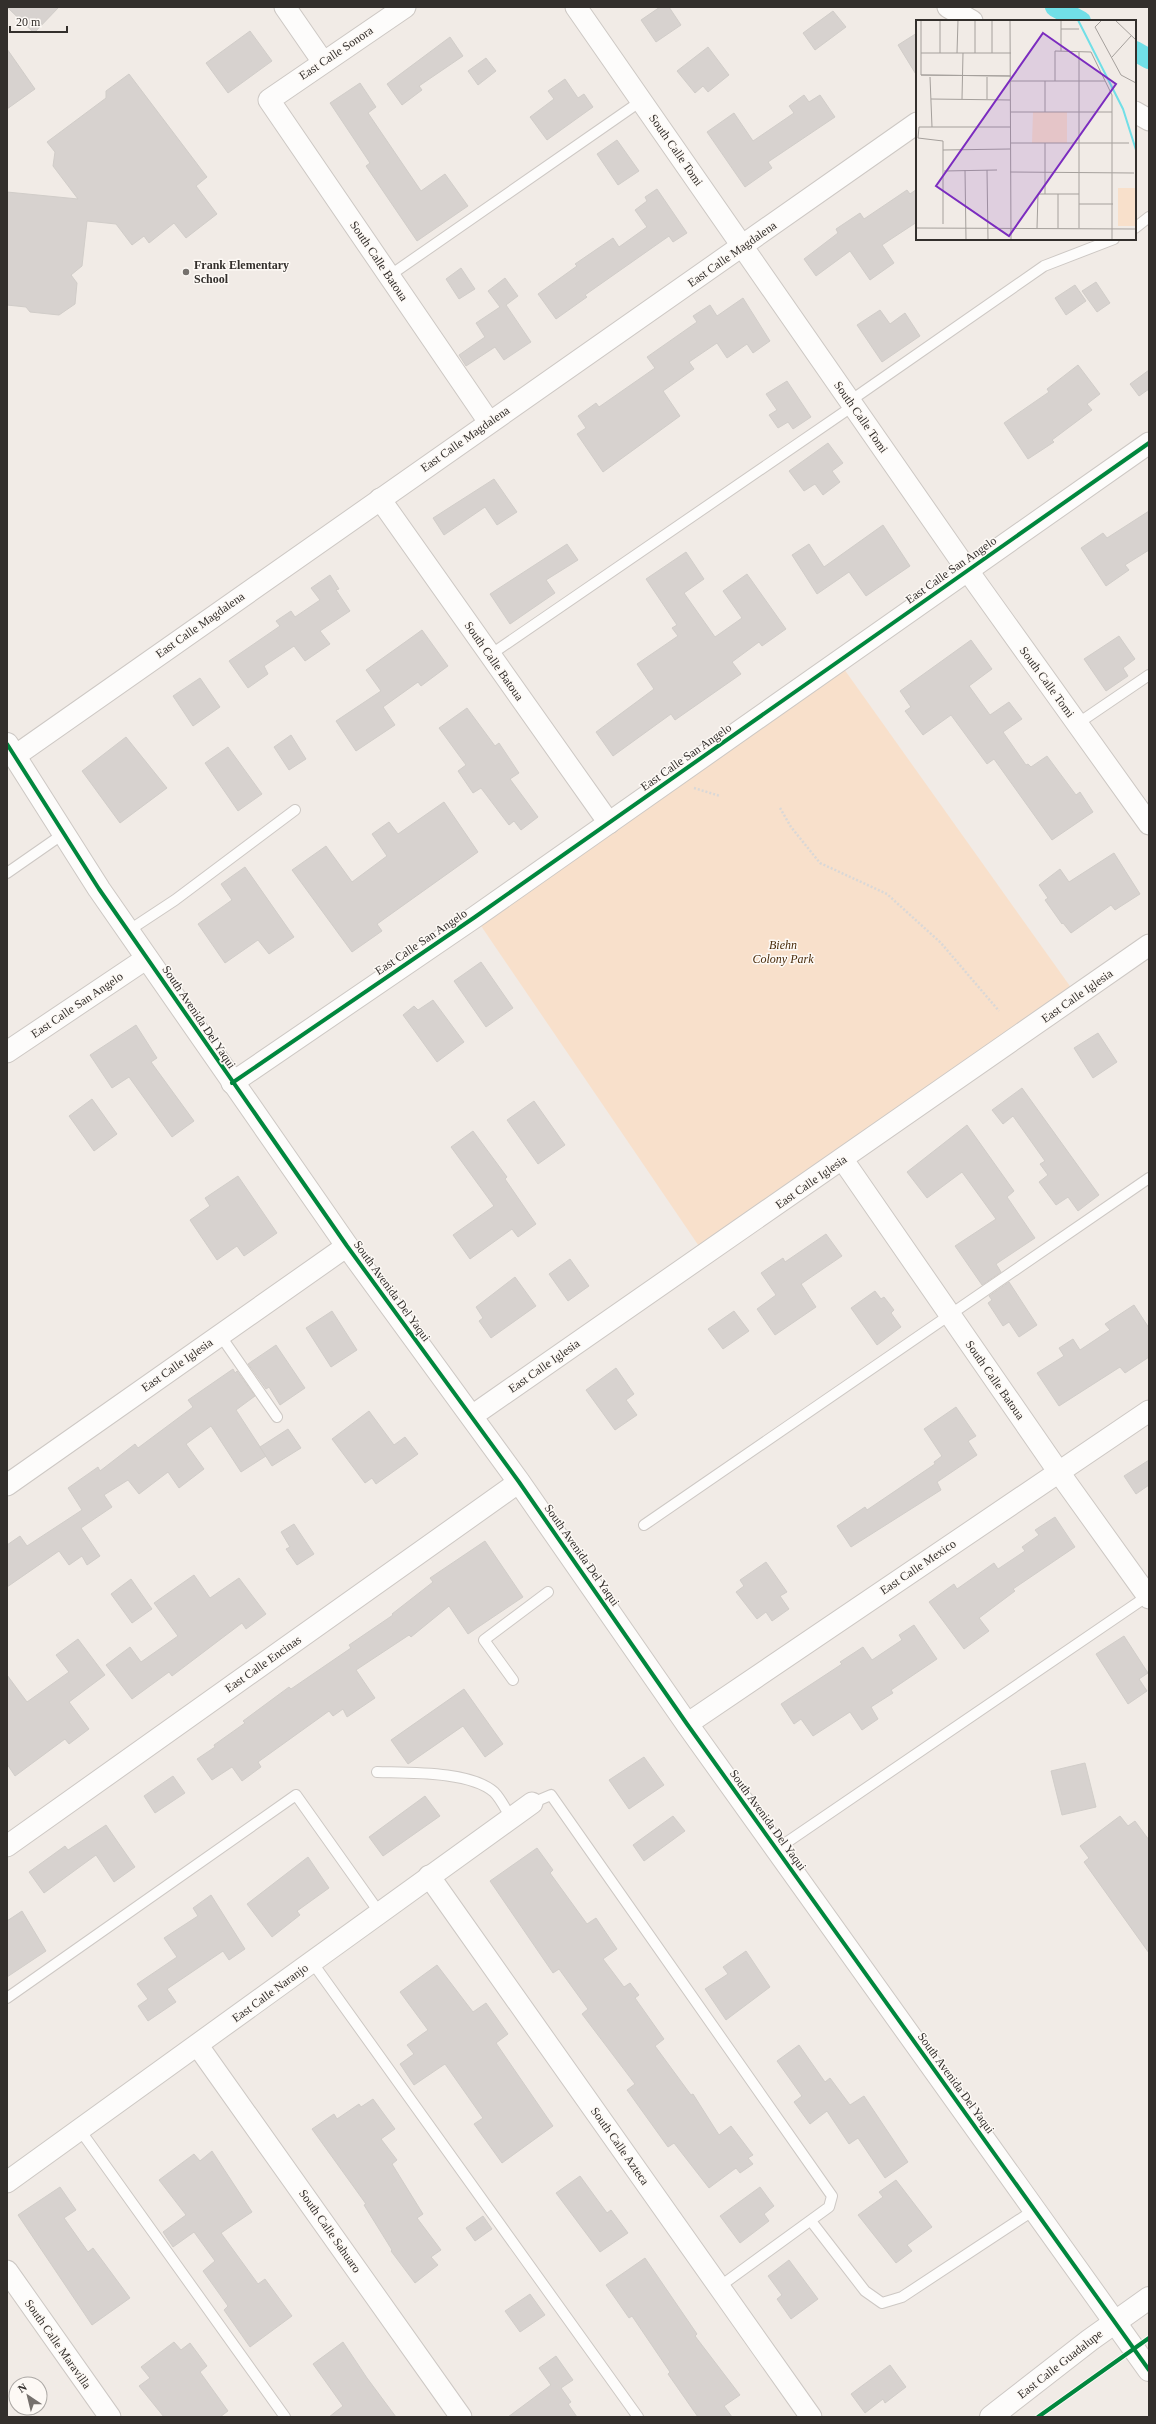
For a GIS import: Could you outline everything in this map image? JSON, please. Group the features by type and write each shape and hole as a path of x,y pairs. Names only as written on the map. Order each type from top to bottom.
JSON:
{"street":[{"path":"284,7 323,62"},
{"name":"East Calle Sonora","path":"269,100 405,7"},
{"name":"South Calle Tomi","path":"576,7 968,571 1149,824"},
{"path":"948,7 970,20"},
{"name":"South Calle Batoua","path":"269,100 489,422"},
{"path":"1136,113 1149,120"},
{"name":"East Calle Magdalena","path":"11,750 380,499 743,247 916,124"},
{"name":"East Calle San Angelo","path":"232,1083 609,823 1149,443"},
{"name":"South Calle Batoua","path":"380,499 609,823"},
{"name":"South Avenida Del Yaqui","path":"11,750 63,834 232,1083 347,1246 472,1416 687,1724 1149,2370"},
{"name":"East Calle Iglesia","path":"472,1416 843,1160 1149,945"},
{"name":"East Calle San Angelo","path":"7,1052 147,958"},
{"name":"South Calle Batoua","path":"843,1160 1058,1471 1148,1596"},
{"name":"East Calle Iglesia","path":"7,1485 347,1246"},
{"name":"East Calle Mexico","path":"687,1724 1058,1471 1149,1411"},
{"name":"East Calle Encinas","path":"7,1846 519,1482"},
{"name":"East Calle Naranjo","path":"7,2182 198,2046 379,1912 532,1803"},
{"name":"South Calle Azteca","path":"429,1876 811,2417"},
{"name":"South Calle Sahuaro","path":"198,2046 461,2417"},
{"name":"South Calle Maravilla","path":"7,2271 110,2417"},
{"name":"East Calle Guadalupe","path":"993,2416 1115,2322 1149,2298"}],"lane":[{"path":"389,276 641,101"},
{"path":"1136,227 1149,217"},
{"path":"490,655 852,404 1044,266 1111,240"},
{"path":"1077,724 1149,675"},
{"path":"128,931 175,900 295,810"},
{"path":"7,873 63,834"},
{"path":"644,1525 1149,1178"},
{"path":"220,1335 277,1418"},
{"path":"513,1680 484,1640 548,1592"},
{"path":"776,1849 1148,1596"},
{"path":"377,1772 418,1773 477,1781 495,1793 511,1818"},
{"path":"7,1998 296,1795 379,1912"},
{"path":"532,1803 552,1795 832,2196 829,2207 719,2287"},
{"path":"312,1962 638,2417"},
{"path":"80,2130 285,2417"},
{"path":"810,2221 865,2291 882,2303 902,2297 1034,2210"}],"path":[{"path":"693,787 720,796"},
{"path":"780,808 791,827 820,863 887,894 941,943 999,1011"}],"green space":[{"name":"Biehn Colony Park","path":"839,662 1077,996 705,1255 475,917"}],"building":[{"path":"7,7 59,7 34,33"},
{"path":"660,7 669,7 681,25 656,42 641,20"},
{"path":"833,11 846,27 815,50 803,33"},
{"path":"250,31 272,61 228,93 206,63"},
{"path":"916,34 916,74 898,45"},
{"path":"450,37 463,56 419,86 422,90 402,105 387,84"},
{"path":"708,47 729,75 708,92 703,86 695,93 677,71"},
{"path":"7,49 35,89 7,109"},
{"path":"486,58 496,71 478,85 468,71"},
{"path":"129,74 207,177 196,186 217,214 186,238 174,223 149,243 144,236 132,245 116,224 87,221 82,266 71,275 77,283 75,304 59,315 30,312 26,307 7,305 7,192 78,199 53,166 55,152 47,142 106,98 106,91"},
{"path":"565,79 578,98 584,94 593,107 547,140 530,117 554,99 548,91"},
{"path":"360,83 376,107 368,113 421,191 445,174 468,206 417,241 366,166 370,163 330,103"},
{"path":"804,95 809,102 820,95 835,117 768,162 772,168 745,187 707,132 734,113 753,141 794,113 789,106"},
{"path":"617,140 639,171 618,185 597,154"},
{"path":"657,189 687,233 673,242 669,236 585,295 587,297 556,319 538,294 577,266 575,264 613,238 619,247 647,227 635,210 647,201 645,197"},
{"path":"907,190 910,194 916,190 916,223 882,245 894,263 870,280 850,251 816,276 804,259 838,233 836,229 860,213 864,219"},
{"path":"461,268 475,289 459,299 446,279"},
{"path":"505,278 518,296 506,305 531,342 504,360 495,347 466,366 459,355 485,337 476,323 500,307 488,291"},
{"path":"1096,282 1110,303 1097,312 1082,291"},
{"path":"1075,285 1086,301 1066,315 1055,298"},
{"path":"743,298 770,341 753,353 747,344 727,358 717,343 689,362 694,369 663,391 680,416 603,472 577,434 586,428 578,416 596,403 599,407 655,368 647,357 697,322 693,316 710,305 717,316"},
{"path":"880,310 890,324 905,313 920,336 882,362 857,325"},
{"path":"1078,365 1100,394 1087,404 1092,410 1052,440 1054,442 1028,459 1004,423 1049,392 1047,389"},
{"path":"1149,370 1149,389 1139,396 1130,384"},
{"path":"787,381 811,417 793,429 788,422 778,428 769,415 777,410 766,394"},
{"path":"828,443 843,463 832,471 840,482 823,495 815,484 804,491 789,471"},
{"path":"494,479 517,512 497,525 485,507 444,535 433,518"},
{"path":"1149,511 1149,550 1125,565 1129,570 1106,586 1081,548 1103,533 1107,538"},
{"path":"883,525 910,566 866,596 849,572 817,594 792,555 809,544 824,567"},
{"path":"567,544 578,560 546,580 555,593 510,624 490,594"},
{"path":"686,552 704,579 684,593 715,637 742,618 723,591 747,574 786,629 762,646 759,642 732,662 741,674 675,720 671,714 613,756 596,732 654,689 637,664 678,636 672,628 677,625 646,579"},
{"path":"330,575 339,589 336,590 350,611 320,631 330,644 305,661 294,646 264,666 268,674 248,688 229,661 280,626 276,621 291,611 295,617 320,600 311,588"},
{"path":"422,630 448,666 421,686 418,682 383,707 395,725 356,751 336,721 381,691 366,670"},
{"path":"1119,636 1135,659 1123,668 1128,676 1106,691 1084,659"},
{"path":"971,640 992,669 969,686 990,715 1009,702 1022,719 1003,732 1026,765 1028,764 1031,767 1047,756 1076,795 1080,792 1093,812 1052,840 994,759 987,764 951,715 923,735 905,711 911,707 900,691"},
{"path":"200,678 220,707 193,726 173,696"},
{"path":"467,708 495,746 499,743 519,773 510,779 538,817 521,830 514,821 509,825 481,788 473,793 458,771 466,765 439,728"},
{"path":"291,735 306,759 289,770 274,747"},
{"path":"126,737 167,788 120,823 82,771"},
{"path":"228,747 262,794 238,811 205,763"},
{"path":"444,802 478,852 377,924 382,931 352,952 292,870 326,846 352,882 387,856 372,834 389,822 398,834"},
{"path":"1114,853 1140,894 1115,910 1111,905 1071,933 1063,923 1062,924 1045,900 1048,898 1039,885 1060,869 1069,882"},
{"path":"245,867 294,937 269,954 258,940 225,963 198,924 232,900 221,884"},
{"path":"481,962 513,1008 486,1027 454,981"},
{"path":"433,1000 464,1042 437,1062 403,1015 414,1006 418,1010"},
{"path":"136,1025 157,1058 151,1062 194,1121 172,1137 129,1077 112,1088 90,1055"},
{"path":"1098,1033 1117,1062 1093,1078 1074,1048"},
{"path":"1022,1088 1099,1195 1078,1211 1068,1197 1056,1205 1039,1182 1048,1175 1040,1164 1045,1161 1013,1116 1003,1124 992,1110"},
{"path":"92,1099 117,1134 94,1151 69,1116"},
{"path":"534,1101 565,1145 538,1164 507,1120"},
{"path":"967,1125 1014,1191 1007,1197 1035,1238 996,1264 1001,1272 982,1285 955,1246 996,1219 962,1172 927,1198 907,1172"},
{"path":"473,1131 507,1177 505,1179 536,1224 518,1237 512,1229 470,1259 453,1235 494,1206 451,1147"},
{"path":"238,1176 277,1233 244,1256 237,1246 217,1260 190,1220 210,1206 205,1198"},
{"path":"826,1234 842,1256 801,1284 816,1307 775,1335 757,1309 776,1295 761,1273 783,1258 785,1262"},
{"path":"570,1259 589,1286 568,1301 549,1274"},
{"path":"515,1277 536,1306 491,1338 479,1321 483,1318 476,1307"},
{"path":"1009,1282 1037,1325 1019,1337 1009,1322 1003,1326 988,1303 992,1300 989,1296"},
{"path":"875,1291 881,1299 884,1297 894,1310 891,1313 901,1327 877,1345 851,1308"},
{"path":"1134,1305 1149,1328 1149,1357 1125,1373 1120,1367 1059,1406 1037,1373 1064,1356 1059,1348 1073,1339 1080,1350 1110,1330 1105,1324"},
{"path":"332,1311 357,1350 331,1367 306,1328"},
{"path":"734,1311 749,1331 723,1349 708,1329"},
{"path":"276,1345 305,1388 280,1405 269,1387 266,1389 248,1364"},
{"path":"616,1368 634,1394 626,1400 637,1415 615,1430 586,1390"},
{"path":"233,1369 235,1373 237,1371 255,1396 236,1410 266,1456 241,1472 211,1426 186,1444 204,1469 179,1488 168,1472 139,1494 128,1480 104,1495 112,1507 81,1528 100,1556 87,1565 82,1556 69,1565 59,1551 7,1587 7,1545 20,1536 27,1546 82,1510 68,1488 98,1467 100,1471 135,1444 138,1448 193,1407 188,1400"},
{"path":"956,1407 976,1436 968,1441 977,1455 937,1482 941,1490 851,1547 837,1526 865,1507 867,1510 935,1464 934,1462 942,1456 924,1429"},
{"path":"369,1411 394,1445 405,1437 418,1454 376,1484 372,1478 365,1483 332,1439"},
{"path":"288,1429 301,1448 272,1466 260,1447"},
{"path":"1149,1460 1149,1485 1136,1494 1124,1476"},
{"path":"1055,1517 1075,1547 1013,1589 1015,1591 979,1618 989,1631 964,1649 929,1602 954,1584 957,1589 994,1563 998,1569 1025,1551 1022,1547 1039,1535 1035,1530"},
{"path":"294,1524 314,1554 297,1565 286,1549 290,1547 281,1532"},
{"path":"485,1541 523,1597 468,1634 449,1606 411,1637 409,1635 356,1670 375,1698 347,1717 343,1709 333,1716 329,1711 258,1762 261,1767 242,1781 232,1767 212,1780 197,1759 215,1747 214,1745 245,1723 243,1721 289,1687 291,1689 351,1648 349,1645 393,1615 392,1614 433,1582 430,1578"},
{"path":"766,1562 787,1592 780,1596 789,1609 772,1621 766,1612 757,1619 736,1592 744,1586 740,1580"},
{"path":"194,1575 210,1598 239,1578 266,1614 246,1629 242,1623 172,1676 169,1672 132,1699 106,1665 130,1647 141,1662 178,1636 154,1603"},
{"path":"131,1579 152,1609 132,1623 111,1594"},
{"path":"914,1625 937,1659 891,1690 893,1693 871,1707 878,1719 862,1730 850,1712 813,1736 801,1719 794,1724 781,1704 842,1664 840,1662 863,1647 872,1660 902,1640 899,1635"},
{"path":"1124,1636 1148,1673 1139,1679 1147,1691 1128,1704 1096,1654"},
{"path":"78,1639 105,1675 69,1702 89,1729 69,1744 65,1739 15,1776 7,1764 7,1675 27,1702 69,1672 56,1655"},
{"path":"464,1689 503,1744 485,1757 463,1726 408,1764 391,1740"},
{"path":"644,1757 664,1785 629,1809 609,1780"},
{"path":"1085,1763 1096,1807 1062,1815 1051,1771"},
{"path":"173,1776 185,1793 155,1813 144,1796"},
{"path":"425,1796 440,1816 383,1856 369,1837"},
{"path":"673,1816 685,1831 644,1861 633,1845"},
{"path":"1120,1816 1128,1826 1135,1821 1149,1840 1149,1953 1084,1862 1089,1858 1080,1846"},
{"path":"106,1825 135,1867 114,1882 96,1855 44,1893 29,1872 65,1846 68,1850"},
{"path":"537,1848 553,1870 550,1873 587,1924 596,1918 617,1949 603,1959 624,1987 630,1983 639,1995 635,1998 664,2039 655,2046 691,2095 693,2094 719,2135 731,2126 753,2155 748,2158 753,2164 740,2173 736,2168 709,2188 674,2143 668,2147 627,2090 635,2084 582,2014 588,2009 559,1969 553,1973 490,1881"},
{"path":"308,1857 329,1888 297,1911 300,1915 272,1937 247,1904"},
{"path":"211,1895 245,1949 229,1960 223,1951 167,1989 176,2002 148,2021 138,2006 148,1999 137,1984 177,1957 164,1938 198,1916 193,1908"},
{"path":"22,1911 46,1951 7,1977 7,1921"},
{"path":"746,1951 770,1987 726,2020 705,1989 728,1974 723,1967"},
{"path":"437,1965 473,2012 486,2003 508,2034 496,2043 553,2126 502,2163 474,2124 483,2118 445,2064 414,2085 400,2064 414,2054 407,2045 428,2030 400,1992"},
{"path":"799,2045 825,2082 830,2078 850,2105 864,2096 908,2162 885,2178 858,2138 849,2144 827,2111 810,2124 794,2102 802,2096 777,2061"},
{"path":"373,2099 395,2129 381,2139 397,2160 392,2164 423,2214 417,2218 441,2250 431,2257 438,2265 415,2283 391,2251 392,2250 364,2205 366,2204 312,2129 334,2114 337,2119 359,2104 361,2107"},
{"path":"212,2151 252,2212 221,2233 258,2284 265,2279 292,2316 250,2347 224,2310 228,2306 203,2271 215,2261 194,2232 173,2247 163,2232 186,2215 159,2180 194,2154 200,2161"},
{"path":"580,2176 607,2213 611,2210 628,2233 600,2252 556,2193"},
{"path":"896,2180 932,2227 907,2245 912,2251 896,2263 858,2215 883,2197 879,2192"},
{"path":"60,2187 76,2210 64,2218 88,2252 93,2248 130,2298 92,2325 18,2215"},
{"path":"760,2187 774,2206 764,2214 769,2221 740,2243 720,2216"},
{"path":"483,2216 492,2229 475,2241 466,2228"},
{"path":"645,2258 697,2334 695,2336 740,2395 724,2406 732,2417 698,2417 668,2374 670,2372 632,2316 629,2318 606,2285"},
{"path":"789,2260 818,2299 791,2319 777,2299 782,2295 768,2276"},
{"path":"530,2294 545,2315 520,2332 505,2311"},
{"path":"174,2342 181,2350 190,2343 207,2366 200,2372 228,2411 220,2417 164,2417 139,2386 150,2378 141,2367"},
{"path":"343,2342 396,2417 329,2417 343,2406 313,2364"},
{"path":"556,2356 573,2380 561,2388 571,2402 568,2404 577,2417 508,2417 551,2385 539,2368"},
{"path":"890,2365 906,2387 885,2403 883,2399 865,2413 851,2394"}],"waterway":[{"path":"1055,7 1079,20"},
{"path":"1136,52 1149,59"}],"cycle path":[{"path":"232,1083 475,917 1149,443"},
{"path":"7,744 99,889 347,1246 519,1482 687,1724 1149,2370"},
{"path":"1038,2417 1149,2338"}],"place":[{"name":"Frank Elementary School","path":"186,272"}]}
